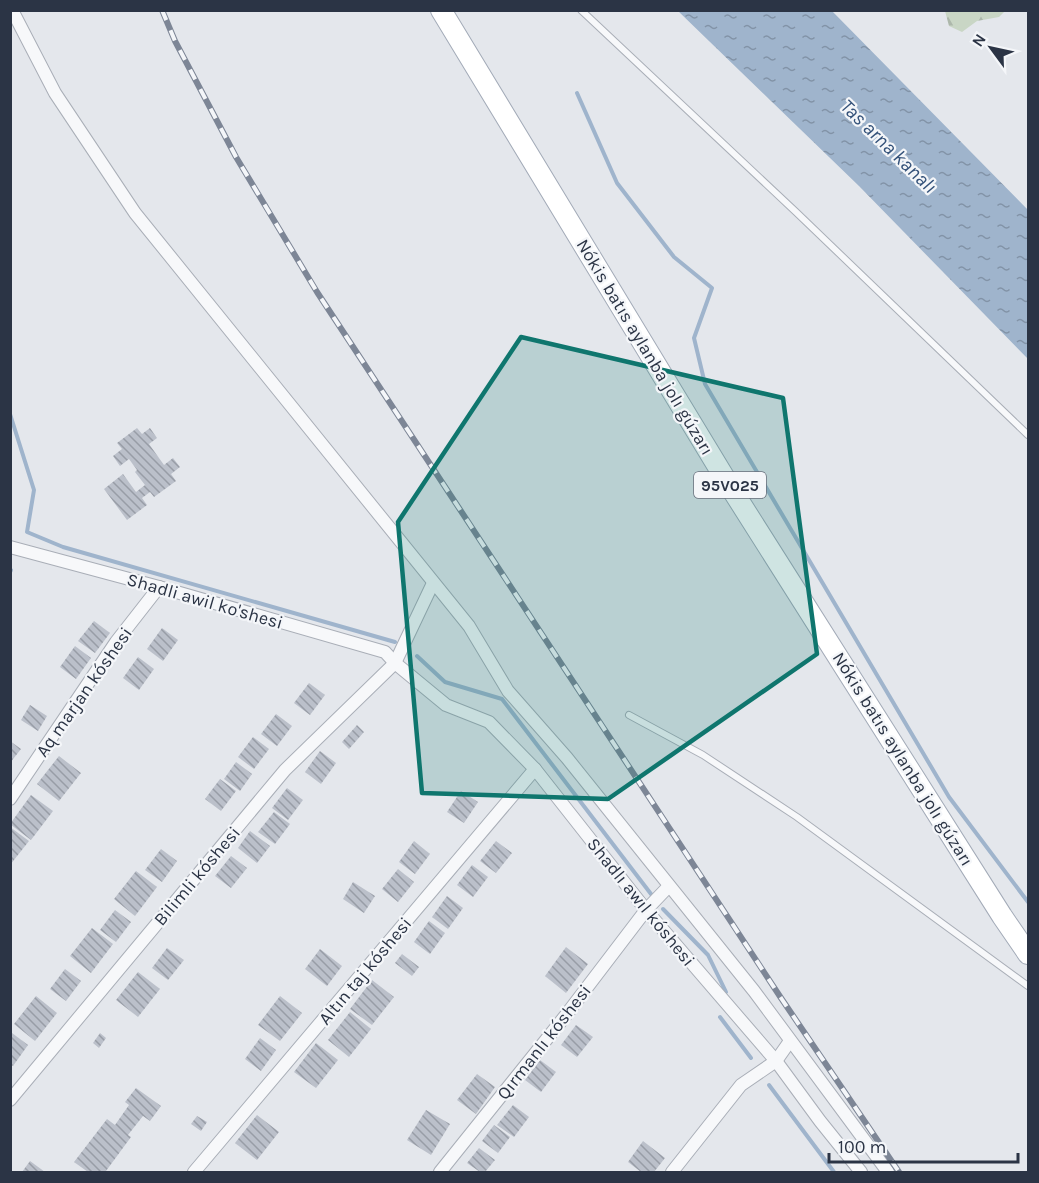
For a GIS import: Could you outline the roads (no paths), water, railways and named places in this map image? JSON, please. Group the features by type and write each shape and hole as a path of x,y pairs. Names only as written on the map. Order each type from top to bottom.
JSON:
{"main road":[{"name":"Nókis batıs aylanba jolı gúzarı","path":"441,10 729,484 1002,916 1029,954"}],"street":[{"path":"12,10 55,93 135,213 469,626 508,691 567,758 754,991 888,1173"},
{"name":"Shadli awil ko'shesi","path":"10,547 159,586 385,652 395,663"},
{"path":"395,663 433,583"},
{"name":"Aq marjan kóshesi","path":"10,799 116,642 159,586"},
{"name":"Shadlı awıl kóshesi","path":"395,663 446,705 489,722 535,769 645,910 776,1061 861,1173"},
{"name":"Bilimli kóshesi","path":"10,1100 285,770 395,663"},
{"name":"Altın taj kóshesi","path":"194,1173 535,769"},
{"name":"Qırmanlı kóshesi","path":"440,1173 566,1015 645,910 669,886"},
{"path":"672,1173 741,1085 776,1061 790,1041"}],"lane":[{"path":"580,10 1029,435"},
{"path":"629,715 703,755 797,817 1029,986"}],"water":[{"name":"Tas arna kanalı","path":"678,11 832,11 1028,210 1028,359 859,186"}],"waterway":[{"path":"577,93 617,183 674,257 712,288 694,338 705,384 949,797 1028,902"},
{"path":"10,414 34,490 27,532 63,547 395,642"},
{"path":"417,656 445,682 502,699 651,894"},
{"path":"663,909 708,955 726,992"},
{"path":"720,1017 751,1058"},
{"path":"769,1085 834,1172"}],"railway":[{"path":"162,10 175,41 236,157 317,292 781,998 899,1172"}]}
